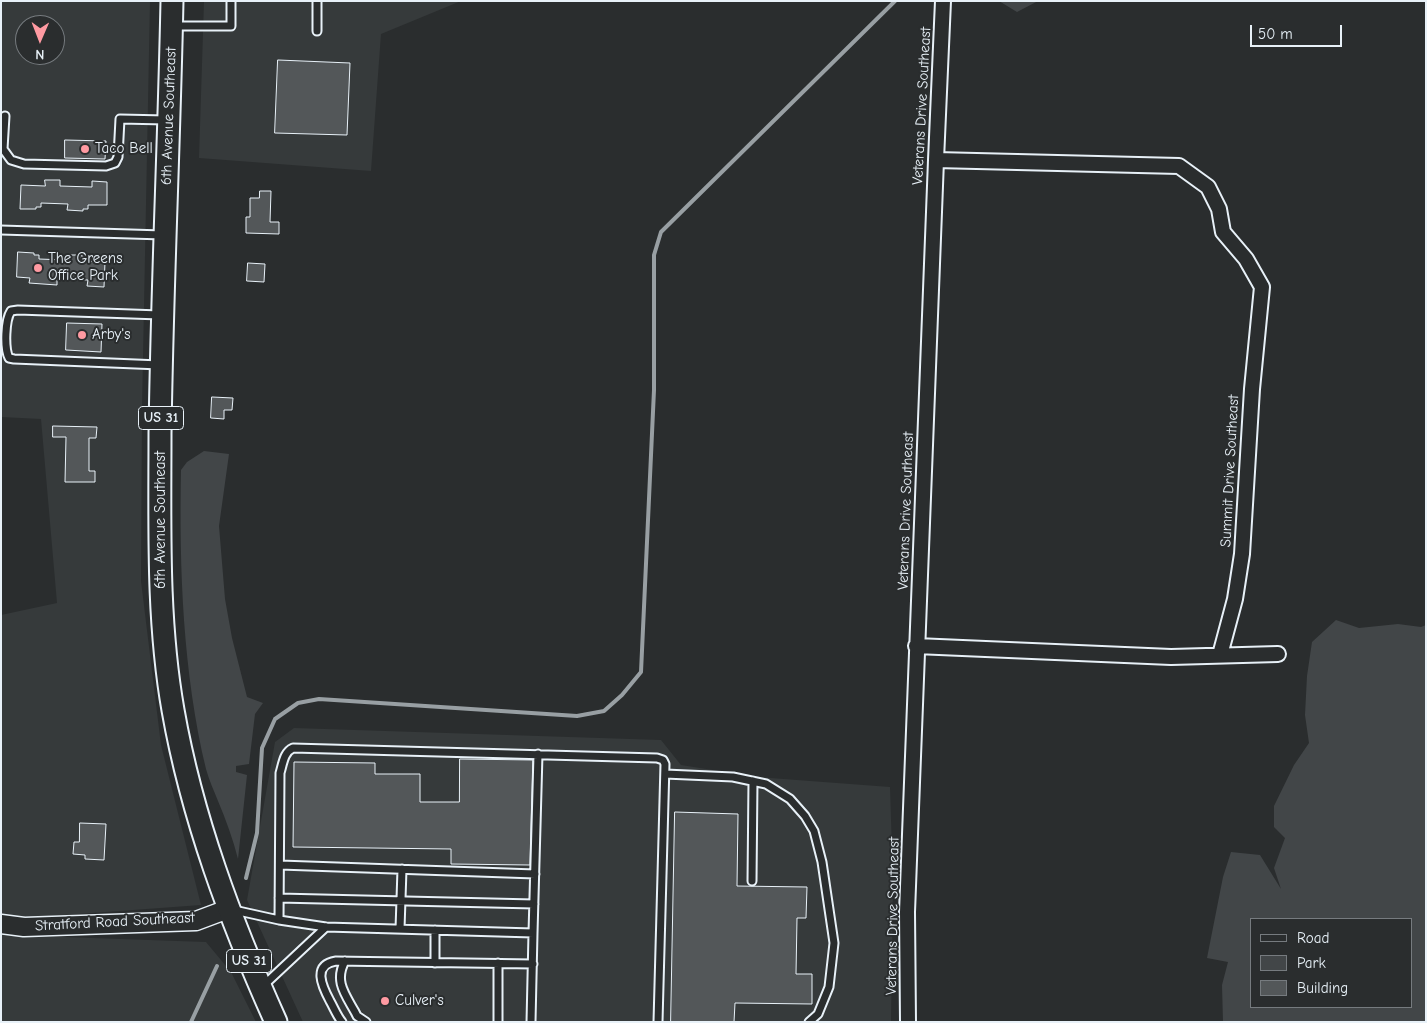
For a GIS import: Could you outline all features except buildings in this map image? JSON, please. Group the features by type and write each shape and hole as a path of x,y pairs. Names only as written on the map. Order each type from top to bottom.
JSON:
{"main road":[{"name":"6th Avenue Southeast","path":"172,1 159,545 160,590 168,680 184,769 201,828 228,909 276,1022"}],"street":[{"name":"Veterans Drive Southeast","path":"908,1022 907,912 916,646 944,1"},
{"name":"Summit Drive Southeast","path":"936,160 1179,166 1208,187 1219,209 1224,232 1246,259 1262,287 1252,389 1242,554 1235,598 1220,655"},
{"path":"916,646 1171,657 1278,654"},
{"name":"Stratford Road Southeast","path":"1,924 24,927 196,921 228,909"}],"lane":[{"path":"172,26 231,26 231,1"},
{"path":"317,1 317,32"},
{"path":"5,116 3,150 11,160 24,164 42,165 106,166 115,163 118,157 120,119 169,120"},
{"path":"1,230 166,236"},
{"path":"162,365 14,359 8,358 6,352 7,317 11,311 163,315"},
{"path":"279,920 280,772 288,750 293,748 657,758 663,760 665,764 658,1022"},
{"path":"531,1022 538,754"},
{"path":"665,774 733,777 766,784 790,799 805,816 814,831 822,862 834,943 829,987 818,1014 810,1022"},
{"path":"752,881 754,781"},
{"path":"280,865 534,874"},
{"path":"400,929 402,868"},
{"path":"279,898 534,904"},
{"path":"228,909 279,920 326,927 533,934"},
{"path":"261,988 326,927"},
{"path":"435,963 436,930"},
{"path":"342,1022 322,987 322,971 328,963 345,961 533,964"},
{"path":"345,961 339,975 340,982 355,1012 366,1022"},
{"path":"498,964 498,1022"}],"shaded area":[{"path":"1,1 150,1 142,408 141,581 161,745 201,905 38,917 35,936 206,942 231,972 256,1022 1,1022 1,615 57,603 41,419 1,417"},
{"path":"204,1 461,1 381,34 371,171 199,158"},
{"path":"294,728 661,740 681,765 757,777 890,787 893,883 891,1022 303,1022 247,900 275,742"}],"green space":[{"path":"999,1 1038,1 1017,12"},
{"path":"204,451 229,454 219,526 225,599 232,638 247,697 263,703 255,714 249,764 236,766 236,772 247,775 238,859 206,769 198,733 187,658 182,583 181,470 187,462"},
{"path":"1336,620 1359,628 1398,624 1421,627 1426,625 1426,1022 1223,1022 1222,985 1228,962 1207,958 1223,877 1231,852 1260,855 1281,889 1274,868 1285,838 1274,827 1274,806 1294,765 1309,743 1305,715 1307,676 1312,642"}],"waterway":[{"path":"246,878 257,833 262,748 275,719 298,703 319,699 577,716 604,711 622,695 641,672 654,390 654,255 661,232 895,1"},
{"path":"191,1022 217,966"}],"place":[{"name":"Taco Bell","path":"85,149"},
{"name":"The Greens Office Park","path":"38,268"},
{"name":"Arby's","path":"82,335"},
{"name":"Culver's","path":"385,1001"}]}
